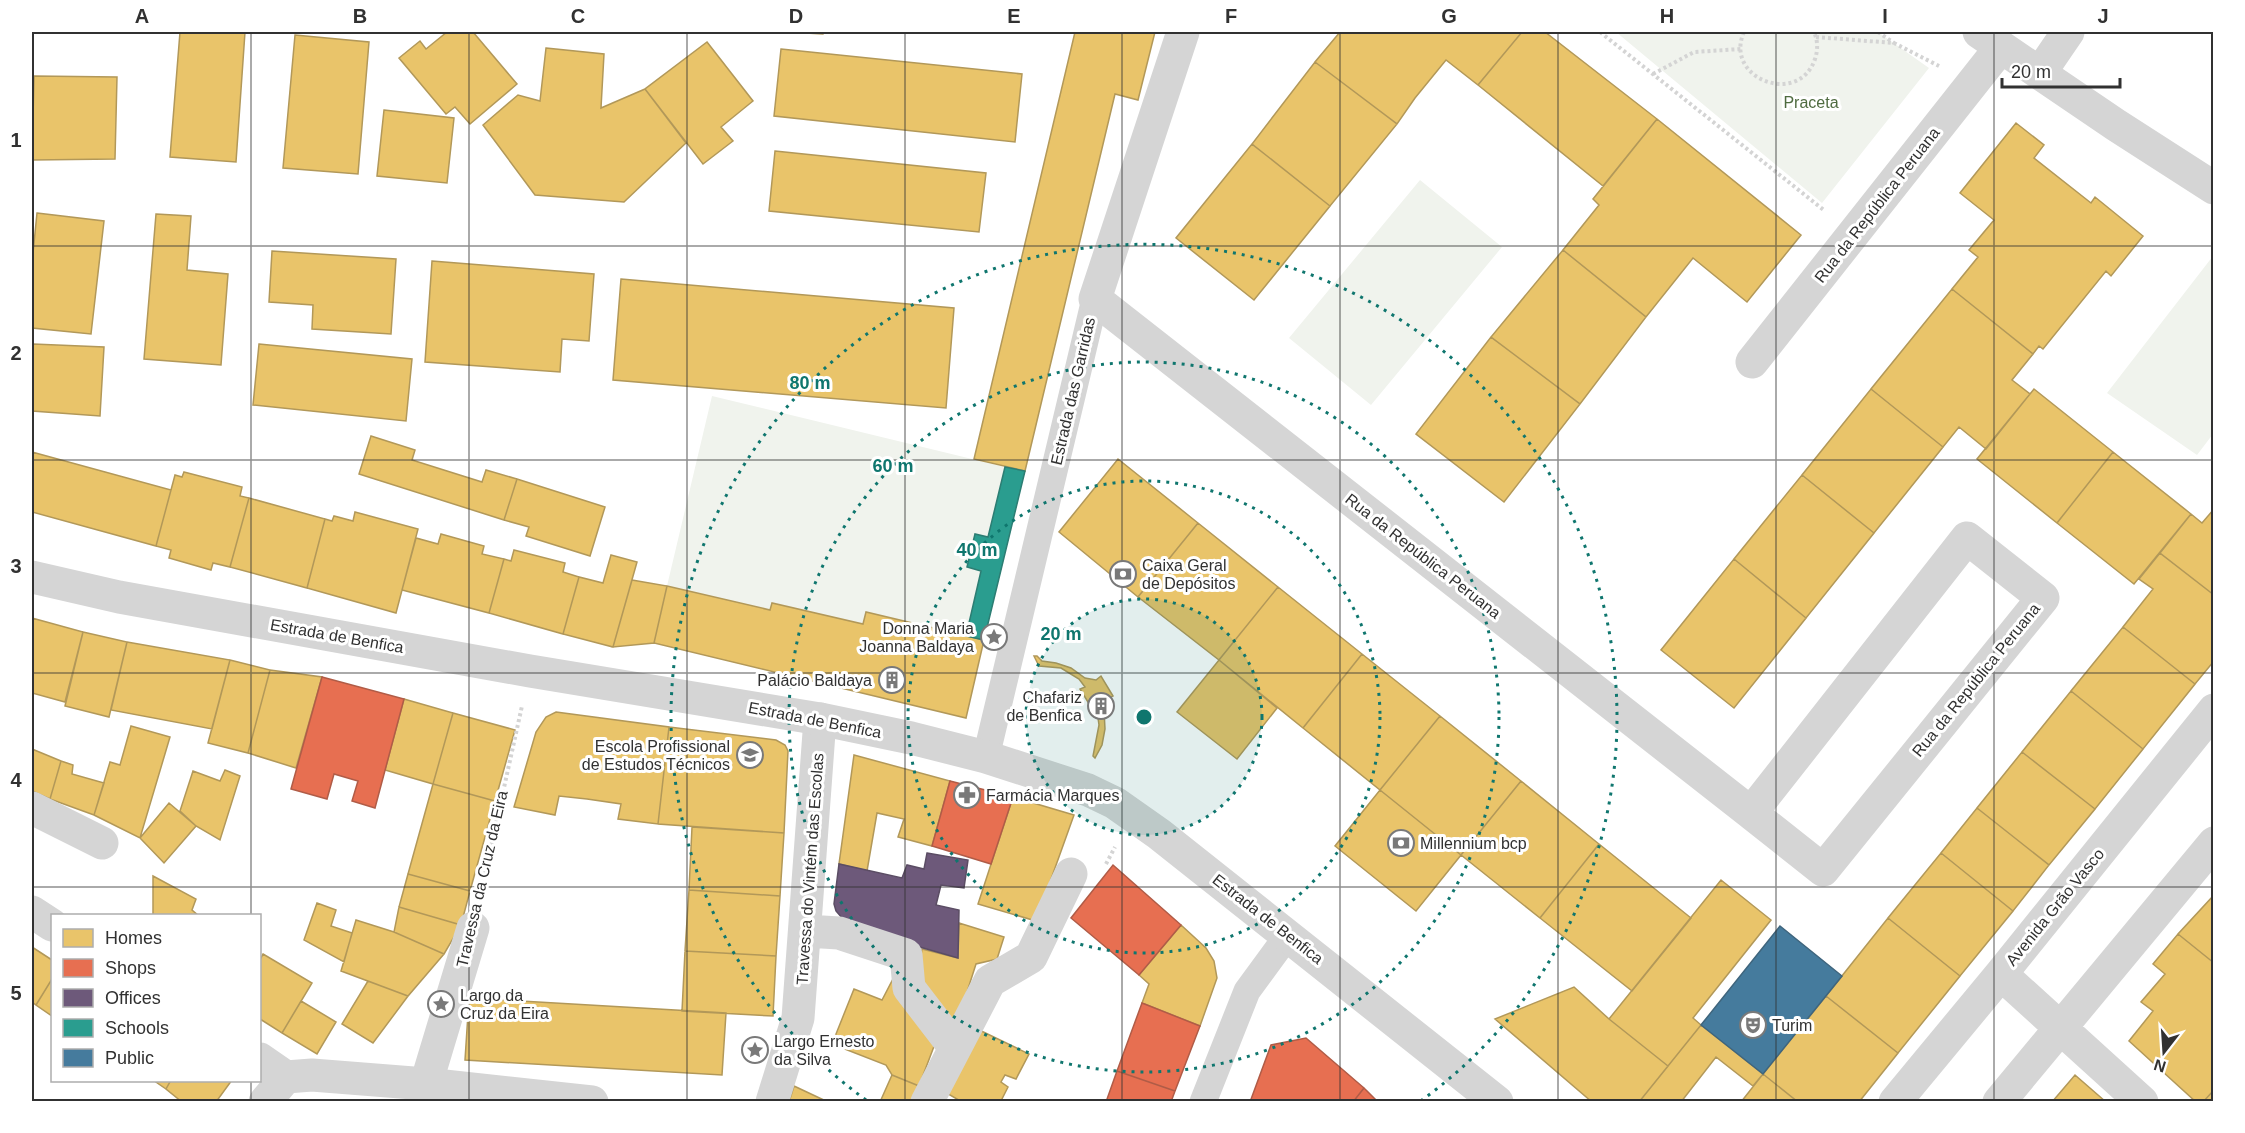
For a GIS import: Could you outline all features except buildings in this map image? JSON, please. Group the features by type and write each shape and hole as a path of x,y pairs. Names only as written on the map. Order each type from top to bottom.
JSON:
{"street":[{"name":"Estrada das Garridas","path":"986,756 1095,299 1183,32"},
{"path":"2040,73 2068,32"},
{"name":"Rua da República Peruana","path":"1752,362 1972,84 1990,39"},
{"path":"1990,39 2116,125 2214,188"},
{"name":"Rua da República Peruana","path":"1095,299 1823,870 2043,598 1967,538 1751,813"},
{"name":"Estrada de Benfica","path":"32,578 119,597 530,671 820,719 986,756 1059,779 1115,803 1160,834 1497,1101"},
{"name":"Avenida Grão Vasco","path":"1895,1101 2001,974 2214,710"},
{"name":"Travessa do Vintém das Escolas","path":"772,1101 798,1018 820,719"},
{"path":"32,808 102,843"},
{"path":"1999,1101 2214,843"},
{"path":"927,1101 990,981 1031,957 1071,874"},
{"path":"32,912 51,924"},
{"name":"Travessa da Cruz da Eira","path":"426,1084 473,928"},
{"path":"806,931 839,933 906,955 909,988 955,1048"},
{"path":"1203,1101 1247,991 1288,935"},
{"path":"2001,974 2142,1101"},
{"path":"261,1060 286,1077 312,1075 592,1101"},
{"path":"265,1101 286,1077"}],"path":[{"path":"1600,32 1854,234"},
{"path":"1744,32 1741,49 1743,62 1755,76 1772,84 1785,84 1807,73 1814,62 1817,50 1814,32"},
{"path":"1878,32 1894,43 1972,84"},
{"path":"1816,37 1894,43"},
{"path":"1653,74 1694,52 1741,49"},
{"name":"Travessa da Cruz da Eira","path":"473,928 530,671"}],"green space":[{"name":"Praceta","path":"1616,32 1878,32 1929,68 1822,203"},
{"path":"1420,180 1502,247 1371,405 1289,338"},
{"path":"2213,256 2213,434 2197,455 2107,393"},
{"path":"712,396 1005,467 988,537 975,534 967,567 981,571 966,636 866,612 863,624 773,603 770,610 667,586"}],"place":[{"name":"Caixa Geral de Depósitos","path":"1123,574"},
{"name":"Donna Maria Joanna Baldaya","path":"994,637"},
{"name":"Palácio Baldaya","path":"892,680"},
{"name":"Chafariz de Benfica","path":"1101,706"},
{"name":"Escola Profissional de Estudos Técnicos","path":"750,755"},
{"name":"Farmácia Marques","path":"967,795"},
{"name":"Millennium bcp","path":"1401,843"},
{"name":"Largo da Cruz da Eira","path":"441,1004"},
{"name":"Turim","path":"1753,1025"},
{"name":"Largo Ernesto da Silva","path":"755,1050"}]}
